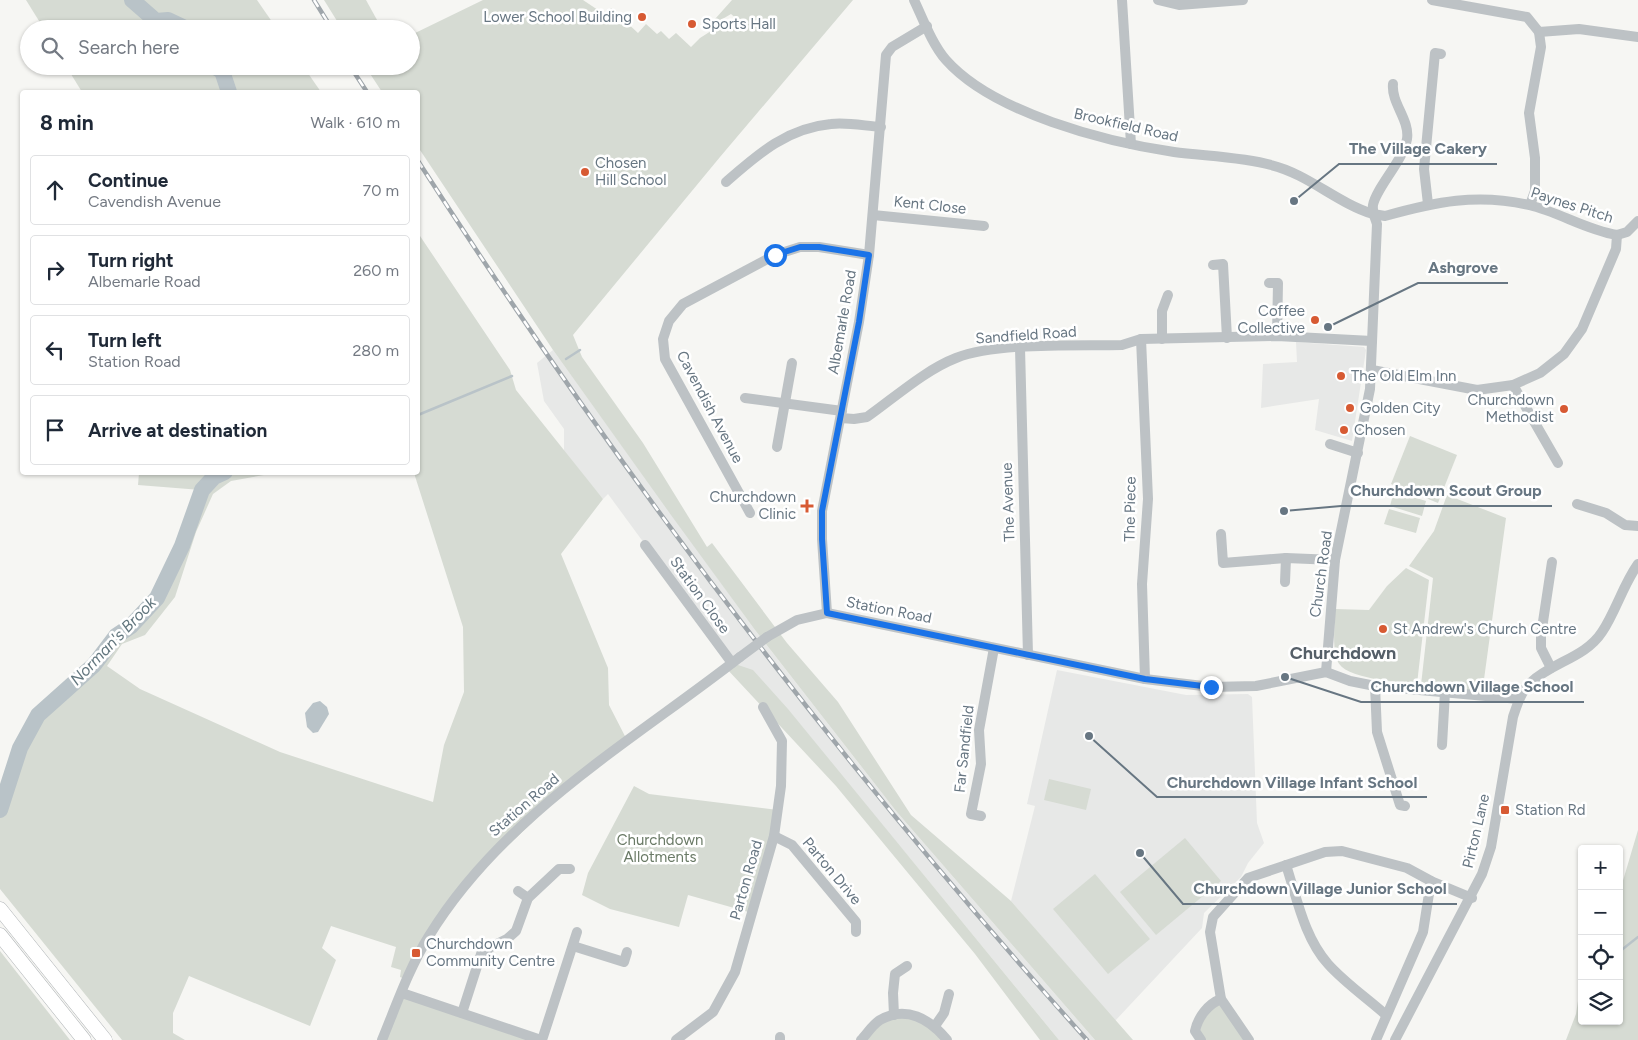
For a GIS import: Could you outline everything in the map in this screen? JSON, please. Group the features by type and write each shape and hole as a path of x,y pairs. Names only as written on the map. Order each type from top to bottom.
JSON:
{"highway":[{"path":"0,909 105,1040"},
{"path":"0,935 84,1040"}],"street":[{"name":"Brookfield Road","path":"914,0 945,58 965,78 989,93 1057,124 1098,137 1131,144 1271,164 1373,214"},
{"path":"1122,0 1131,144"},
{"path":"1158,0 1179,5 1243,0"},
{"path":"1432,0 1527,17 1539,32 1541,47 1529,113 1535,158 1535,191 1530,205"},
{"name":"Albemarle Road","path":"827,613 822,511 842,414 869,255 874,215 886,55 892,47 927,26"},
{"path":"1539,32 1579,29 1638,37"},
{"path":"1428,204 1425,159 1435,53 1441,54"},
{"path":"1373,214 1373,204 1396,166 1407,139 1405,125 1390,91"},
{"path":"726,182 761,152 783,137 807,128 832,124 881,126"},
{"path":"731,162 739,171"},
{"name":"Paynes Pitch","path":"1373,214 1384,216 1454,199 1485,199 1530,205 1617,235 1627,232 1638,221"},
{"name":"Church Road","path":"1326,672 1334,560 1358,453 1372,370 1377,224 1373,214"},
{"name":"Kent Close","path":"874,215 984,226"},
{"path":"1372,370 1477,390 1513,385 1540,373 1558,358 1582,329 1616,249 1617,235"},
{"name":"Cavendish Avenue","path":"750,514 665,359 663,339 669,321 683,304 775,255 800,247 819,247 869,255"},
{"path":"1222,265 1227,338"},
{"path":"1277,336 1278,283"},
{"path":"1162,339 1162,311 1168,295"},
{"name":"Sandfield Road","path":"745,398 842,414 854,419 867,417 933,370 955,358 985,350 1122,345 1141,339 1277,336 1372,341"},
{"name":"The Piece","path":"1141,339 1148,499 1142,584 1145,679"},
{"name":"The Avenue","path":"1020,348 1028,654"},
{"path":"777,447 792,363"},
{"path":"1513,385 1558,463"},
{"path":"1330,444 1358,453"},
{"path":"1577,504 1606,513 1626,525 1638,526"},
{"path":"1221,534 1223,562 1286,558 1334,560"},
{"name":"Station Close","path":"645,544 732,663"},
{"path":"1284,582 1286,558"},
{"path":"1550,668 1541,648 1541,642 1552,562"},
{"path":"1326,672 1350,681 1375,686 1519,700 1529,684 1550,668 1588,648 1602,632 1638,564"},
{"name":"Station Road","path":"402,993 428,938 455,896 510,835 578,778 767,637 797,620 827,613 1145,679 1211,687 1256,686 1326,672"},
{"name":"Far Sandfield","path":"981,816 971,814 980,764 978,730 994,648"},
{"path":"1375,686 1377,732 1399,806"},
{"path":"1445,692 1442,740 1454,736"},
{"name":"Pirton Lane","path":"1395,1040 1472,898 1491,847 1513,717 1519,700"},
{"name":"Parton Road","path":"676,1040 713,1012 735,972 774,836 781,786 782,741 763,707"},
{"name":"Parton Drive","path":"774,836 792,845 856,922 856,932"},
{"path":"1249,1040 1221,999 1210,932 1214,917 1248,878 1325,852 1342,851 1407,868 1431,881 1472,898"},
{"path":"548,864 559,869 570,870"},
{"path":"1286,865 1308,930 1317,948 1328,964 1386,1015"},
{"path":"462,1013 481,954 491,946 507,940 516,931 528,898 559,869"},
{"path":"1376,1040 1423,932 1431,881"},
{"path":"518,890 528,898"},
{"path":"382,1040 402,993 542,1040 577,932"},
{"path":"573,946 624,962 627,952"},
{"path":"894,1015 893,993 895,974 907,966"},
{"path":"935,1026 944,1013 949,994"},
{"path":"1201,1040 1195,1031 1197,1021 1213,1002 1221,999"},
{"path":"861,1040 880,1020 906,1013 921,1017 935,1026 947,1040"}],"shaded area":[{"path":"1296,342 1364,347 1366,350 1352,441 1315,430 1319,399 1261,408 1263,364 1297,362"},
{"path":"553,350 755,630 896,811 1095,1040 1059,1040 904,851 732,663 608,494 603,499 564,451 564,429 544,401 537,363"},
{"path":"1057,670 1186,695 1248,694 1252,697 1257,823 1264,843 1248,863 1241,877 1204,913 1202,928 1115,1021 1011,901 1035,806 1027,804"},
{"path":"320,701 327,707 329,714 318,732 313,733 307,727 305,713 313,703"}],"green space":[{"path":"26,0 257,0 271,20 38,20"},
{"path":"324,0 366,0 377,20 336,20"},
{"name":"Chosen Hill School","path":"483,0 583,0 604,14 611,8 638,33 646,24 657,34 661,31 669,39 676,33 691,47 700,38 730,19 744,32 747,29 731,14 707,28 732,0 853,0 573,335 582,357 643,443 707,547 712,543 787,643 838,702 911,815 1011,901 1133,1040 1095,1040 896,811 755,630 553,350 420,150 420,90 381,90 371,75 420,75 420,31"},
{"path":"72,75 309,75 320,90 81,90"},
{"path":"420,236 510,370 516,390 603,499 561,554 608,668 609,705 628,742 578,778 455,897 407,980 400,977 401,970 391,967 396,947 331,926 322,948 336,960 310,1026 189,976 173,1013 173,1033 185,1040 122,1040 0,889 0,793 20,748 38,715 94,665 116,636 131,626 157,598 182,546 201,490 138,485 139,475 264,475 231,481 213,494 196,532 175,597 145,635 122,644 107,666 140,689 280,752 433,802 444,745 464,692 463,627 415,475 420,475"},
{"path":"1410,436 1457,455 1438,503 1391,484"},
{"path":"1394,491 1426,501 1422,516 1390,506"},
{"path":"1447,495 1506,518 1482,694 1421,685 1433,578 1409,566 1434,531"},
{"path":"1389,509 1420,518 1416,533 1384,524"},
{"path":"1406,568 1429,580 1417,684 1360,676 1350,672 1342,667 1335,654 1335,609 1369,610 1387,586"},
{"path":"732,663 753,670 788,709 1059,1040 1040,1040 975,954 836,786 726,668"},
{"path":"1049,779 1091,789 1086,810 1044,800"},
{"name":"Churchdown Allotments","path":"634,786 649,794 778,810 752,913 688,895 679,927 610,909 582,895 588,873"},
{"path":"1638,830 1638,1040 1566,1040 1576,1014 1578,1001 1578,1025 1623,1025 1623,881"},
{"path":"1185,838 1221,881 1156,935 1120,892"},
{"path":"1095,874 1150,939 1108,974 1053,909"},
{"path":"0,951 70,1040 0,1040"},
{"path":"402,993 541,1040 382,1040"},
{"path":"1221,999 1249,1040 1201,1040 1197,1021"},
{"path":"906,1013 947,1040 861,1040 873,1026"}],"waterway":[{"name":"Norman's Brook","path":"132,0 155,20"},
{"name":"Norman's Brook","path":"223,75 228,90"},
{"path":"566,359 580,350"},
{"path":"420,414 512,376"},
{"name":"Norman's Brook","path":"0,810 20,748 38,715 94,665 116,636 131,626 157,598 182,546 202,490 218,475"},
{"path":"1623,949 1638,937"}],"railway":[{"path":"314,0 326,20"},
{"path":"356,75 366,90"},
{"path":"420,164 572,390 652,503 735,614 907,831 1087,1040"}],"place":[{"name":"Lower School Building","path":"642,17"},
{"name":"Sports Hall","path":"692,24"},
{"name":"Chosen Hill School","path":"585,172"},
{"name":"The Village Cakery","path":"1294,201"},
{"name":"Coffee Collective","path":"1315,320"},
{"name":"Ashgrove","path":"1328,327"},
{"name":"The Old Elm Inn","path":"1341,376"},
{"name":"Golden City","path":"1350,408"},
{"name":"Churchdown Methodist","path":"1564,409"},
{"name":"Chosen","path":"1344,430"},
{"name":"Churchdown Clinic","path":"807,506"},
{"name":"Churchdown Scout Group","path":"1284,511"},
{"name":"St Andrew's Church Centre","path":"1383,629"},
{"name":"Churchdown Village School","path":"1285,677"},
{"name":"Churchdown Village Infant School","path":"1089,736"},
{"name":"Station Rd","path":"1505,810"},
{"name":"Churchdown Village Junior School","path":"1140,853"},
{"name":"Churchdown Community Centre","path":"416,953"}],"district":[{"name":"Churchdown","path":"1343,653"}],"route":[{"path":"775,255 800,247 819,247 869,255 859,322 822,511 827,613 1145,679 1211,687"}]}
